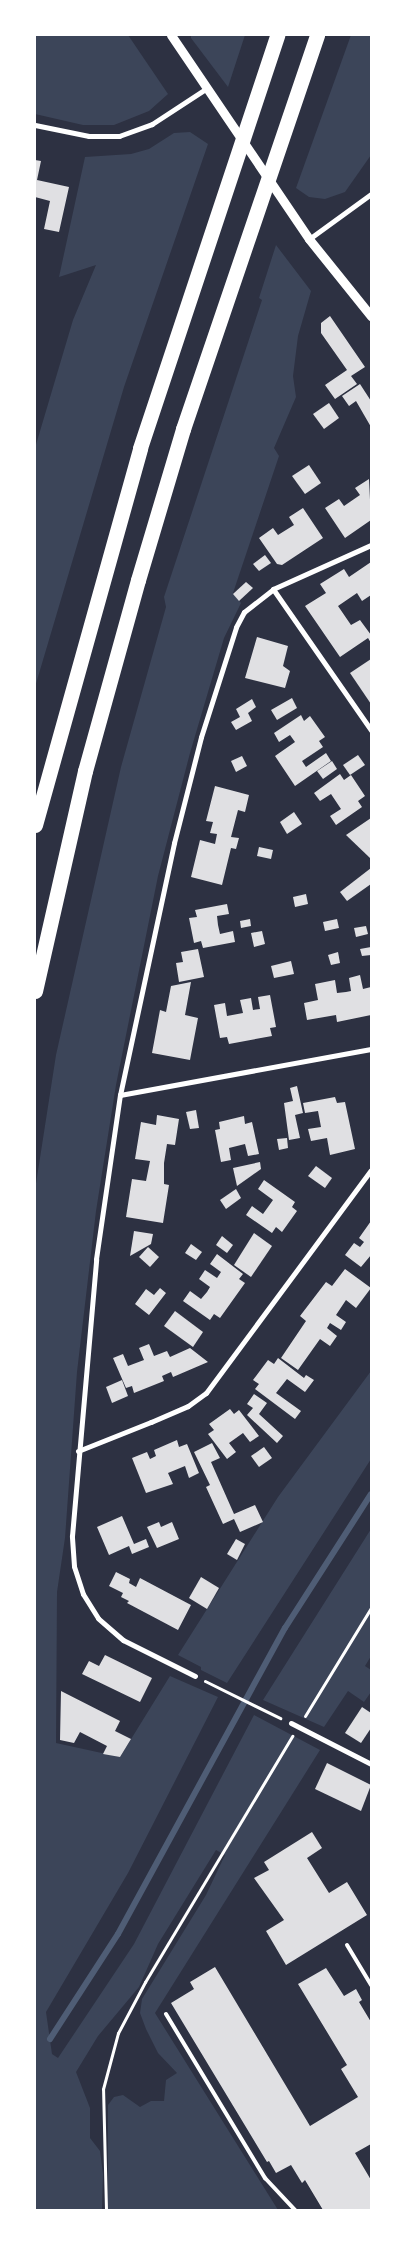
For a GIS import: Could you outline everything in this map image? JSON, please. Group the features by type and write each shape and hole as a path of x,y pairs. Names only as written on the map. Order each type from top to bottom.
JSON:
{"highway":[{"path":"35,825 140,448 278,35"},
{"path":"35,991 85,771 138,580 183,429 318,35"}],"street":[{"path":"171,35 309,239 371,316"},
{"path":"35,126 89,136 119,136 152,124 207,88"},
{"path":"309,239 371,194"},
{"path":"195,1676 123,1640 98,1618 82,1594 74,1566 72,1536 78,1451 96,1259 120,1095 174,844 228,648 244,612 273,590 371,544"},
{"path":"273,590 371,730"},
{"path":"120,1095 371,1049"},
{"path":"78,1451 188,1406 206,1393 371,1170"},
{"path":"291,1723 371,1764"}],"lane":[{"path":"347,1945 371,1985"},
{"path":"166,2014 265,2178 295,2210"}],"path":[{"path":"309,1709 371,1608"},
{"path":"195,1676 291,1723"},
{"path":"106,2209 103,2089 118,2033 145,1982 286,1746"}],"shaded area":[{"path":"35,35 128,35 168,94 149,111 114,125 83,125 35,114"},
{"path":"191,35 245,35 228,87 191,38"},
{"path":"351,35 371,35 371,155 345,192 325,199 309,197 296,188"},
{"path":"190,132 208,144 124,387 35,687 35,448 73,320 96,265 59,277 85,157 131,154 149,149 174,133"},
{"path":"276,245 311,291 298,336 293,376 296,397 274,448 279,456 233,593 241,603 224,638 190,753 158,876 116,1085 96,1211 77,1372 65,1538 57,1592 56,1743 120,1757 170,1676 218,1697 128,1873 46,2012 52,2054 58,2058 134,1944 254,1715 320,1750 155,2013 278,2210 108,2210 108,2105 114,2097 123,2095 140,2107 151,2101 164,2101 166,2080 177,2073 158,2053 146,2029 140,2013 142,1999 206,1895 225,1855 216,1850 158,1944 139,1987 98,2036 76,2072 90,2108 90,2138 100,2151 103,2174 102,2210 35,2210 35,1190 56,1055 121,767 166,607 164,597 262,300 259,298"},
{"path":"371,1371 371,1459 227,1683 201,1670 201,1667 178,1655 278,1497"},
{"path":"371,1529 371,1656 365,1666 371,1670 371,1692 364,1702 348,1691 324,1727 263,1700"}],"building":[{"path":"35,160 41,161 37,180 69,187 59,232 44,229 50,201 35,197"},
{"path":"330,316 365,367 351,376 357,384 335,399 325,385 347,370 321,333 321,323"},
{"path":"360,384 371,401 371,427 356,401 349,406 342,396"},
{"path":"329,403 339,418 324,429 313,414"},
{"path":"309,465 321,483 305,494 292,476"},
{"path":"369,479 371,520 345,538 325,508 339,499 344,506 360,495 355,488"},
{"path":"303,508 323,538 282,565 277,564 259,538 273,528 278,535 294,525 289,517"},
{"path":"265,555 271,563 259,571 253,564"},
{"path":"371,562 371,595 362,601 357,593 338,606 351,625 360,620 371,635 371,643 368,638 340,657 305,606 326,593 320,584 344,569 349,577"},
{"path":"246,582 253,588 239,601 233,594"},
{"path":"257,637 288,646 283,666 290,671 285,688 245,678"},
{"path":"371,659 371,704 350,673"},
{"path":"292,698 297,708 277,720 271,710"},
{"path":"252,699 256,707 248,713 252,721 236,730 231,722 240,717 236,709"},
{"path":"301,715 304,721 310,716 325,737 319,741 323,747 302,761 306,767 326,753 331,761 295,786 275,756 295,742 290,735 279,742 274,733"},
{"path":"358,755 365,765 350,775 343,765"},
{"path":"242,756 247,766 236,772 231,761"},
{"path":"332,761 337,769 323,779 317,771"},
{"path":"340,774 344,780 351,775 365,796 358,801 362,807 336,825 330,816 341,809 331,794 320,801 314,793"},
{"path":"215,786 249,795 245,812 238,810 231,837 239,838 236,849 231,848 222,885 191,877 200,840 215,844 217,834 210,833 213,822 206,821"},
{"path":"294,812 302,824 287,834 280,822"},
{"path":"371,818 371,857 370,858 346,835"},
{"path":"259,847 273,850 271,859 257,856"},
{"path":"371,868 371,884 347,901 340,892"},
{"path":"306,894 308,904 295,907 293,897"},
{"path":"227,904 229,914 217,916 218,925 220,934 233,931 235,942 203,948 201,941 194,943 189,918 197,917 195,910"},
{"path":"250,919 251,926 241,928 240,921"},
{"path":"337,919 339,928 325,931 323,922"},
{"path":"366,926 368,934 356,937 354,928"},
{"path":"262,931 265,944 254,947 251,933"},
{"path":"371,947 371,955 362,956 360,949"},
{"path":"198,949 204,977 179,982 176,963 183,962 181,952"},
{"path":"338,952 340,963 331,965 328,955"},
{"path":"291,961 294,974 274,978 271,966"},
{"path":"360,975 363,989 371,987 371,1015 337,1022 336,1015 307,1020 304,1003 318,1000 315,984 335,980 337,993 351,991 349,978"},
{"path":"191,982 185,1015 198,1018 190,1060 152,1053 160,1010 166,1012 171,986"},
{"path":"270,995 276,1027 270,1028 272,1036 229,1044 227,1037 220,1038 214,1005 225,1003 227,1016 243,1013 240,1000 251,998 253,1010 260,1009 258,997"},
{"path":"297,1086 303,1113 295,1115 300,1138 289,1140 284,1103 293,1101 290,1088"},
{"path":"335,1097 337,1103 345,1102 355,1149 330,1155 327,1138 311,1141 308,1129 321,1127 318,1111 305,1113 303,1103"},
{"path":"196,1110 199,1128 190,1129 186,1112"},
{"path":"157,1115 179,1119 175,1145 167,1144 164,1163 164,1184 169,1185 163,1223 126,1217 132,1179 146,1181 150,1161 135,1159 141,1122 156,1125"},
{"path":"244,1116 245,1124 252,1122 259,1154 248,1156 245,1144 229,1148 231,1160 221,1162 215,1130 220,1129 219,1122"},
{"path":"287,1138 288,1148 279,1150 277,1139"},
{"path":"260,1162 261,1169 237,1186 233,1168"},
{"path":"316,1166 332,1178 325,1188 308,1176"},
{"path":"264,1180 295,1202 292,1207 297,1211 282,1232 276,1227 272,1233 246,1215 252,1206 263,1214 273,1200 258,1189"},
{"path":"236,1189 241,1198 226,1209 220,1200"},
{"path":"371,1221 371,1255 361,1267 345,1255 354,1243 360,1247 364,1242 359,1238"},
{"path":"134,1231 153,1234 151,1244 130,1256"},
{"path":"254,1233 272,1246 251,1277 234,1265"},
{"path":"222,1236 233,1245 227,1253 216,1245"},
{"path":"191,1244 202,1252 196,1260 185,1253"},
{"path":"148,1247 159,1257 150,1267 139,1257"},
{"path":"217,1254 243,1274 239,1279 245,1283 220,1318 214,1314 210,1320 183,1301 190,1291 201,1299 207,1292 210,1287 199,1279 205,1270 217,1278 221,1272 210,1264"},
{"path":"345,1269 371,1288 356,1308 346,1300 336,1315 346,1322 341,1330 330,1323 327,1328 337,1336 330,1346 320,1339 298,1370 281,1358 306,1321 300,1316 326,1282 332,1286"},
{"path":"160,1288 166,1293 149,1315 135,1304 146,1289 154,1295"},
{"path":"175,1311 203,1332 193,1347 164,1326"},
{"path":"149,1344 154,1356 167,1351 170,1357 190,1348 208,1362 173,1377 171,1372 162,1376 164,1381 134,1393 132,1386 126,1388 113,1358 123,1354 128,1366 144,1360 139,1348"},
{"path":"278,1358 304,1378 306,1375 314,1380 305,1392 287,1379 276,1393 301,1411 295,1419 255,1389 259,1384 253,1380 268,1360 274,1364"},
{"path":"122,1380 128,1396 112,1403 106,1387"},
{"path":"254,1394 267,1403 259,1414 283,1436 277,1443 247,1415 253,1408 247,1404"},
{"path":"230,1409 234,1414 239,1410 259,1436 250,1442 243,1433 229,1443 236,1452 227,1459 208,1434 214,1430 209,1424"},
{"path":"177,1440 179,1447 187,1444 199,1473 189,1478 185,1466 168,1473 173,1484 146,1493 132,1458 147,1452 150,1459 156,1456 154,1450"},
{"path":"212,1443 220,1458 211,1462 234,1514 255,1505 263,1522 240,1532 234,1519 223,1524 206,1487 210,1485 194,1452"},
{"path":"264,1447 272,1458 259,1467 251,1456"},
{"path":"122,1516 134,1544 146,1539 149,1547 132,1554 129,1546 109,1555 97,1527"},
{"path":"159,1522 161,1527 172,1522 179,1539 157,1548 147,1527"},
{"path":"236,1539 245,1544 237,1560 227,1554"},
{"path":"116,1572 130,1579 129,1583 136,1587 140,1578 191,1605 178,1630 127,1603 129,1601 121,1597 123,1593 109,1586"},
{"path":"201,1577 219,1588 207,1609 189,1598"},
{"path":"105,1655 152,1678 140,1702 82,1674 89,1661 99,1666"},
{"path":"61,1691 120,1721 115,1731 131,1739 120,1757 103,1754 107,1746 80,1732 74,1743 60,1740"},
{"path":"362,1707 371,1713 371,1728 361,1743 345,1733"},
{"path":"327,1763 371,1785 361,1811 315,1789"},
{"path":"312,1832 322,1848 307,1858 329,1893 347,1882 367,1915 286,1965 266,1931 284,1920 254,1878 269,1870 264,1862"},
{"path":"215,1967 310,2126 358,2097 341,2069 347,2065 298,1984 326,1968 344,1996 356,1989 362,2000 359,2002 371,2022 371,2144 355,2153 371,2180 371,2210 323,2210 305,2180 302,2183 291,2165 276,2173 269,2161 267,2162 171,2003 194,1989 190,1982"}],"waterway":[{"path":"50,2039 118,1934 285,1628 371,1494"}]}
